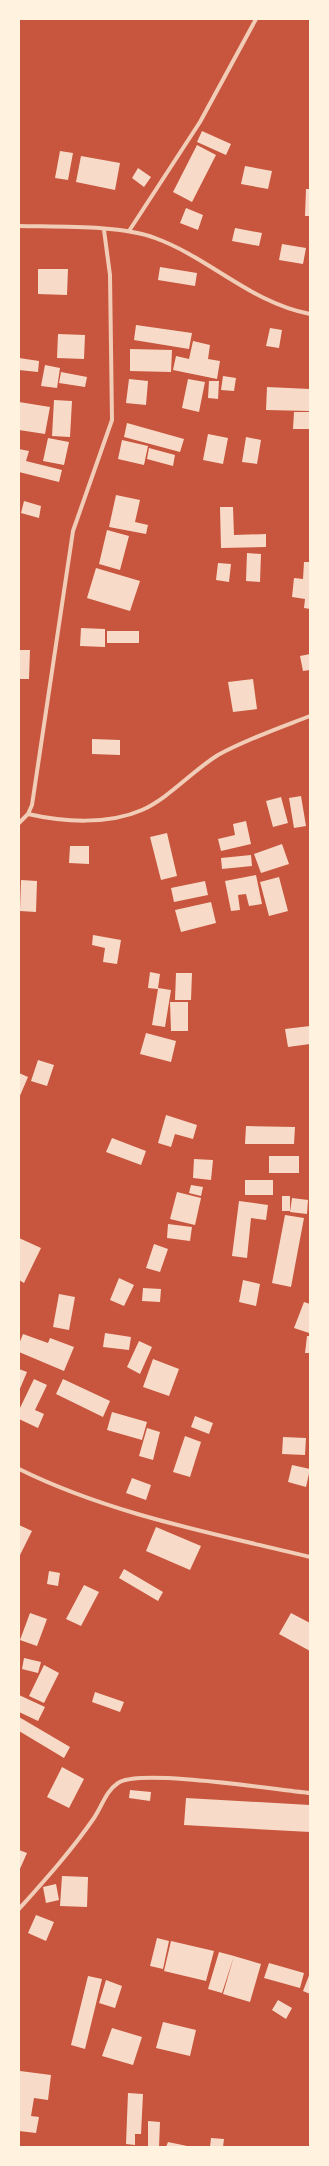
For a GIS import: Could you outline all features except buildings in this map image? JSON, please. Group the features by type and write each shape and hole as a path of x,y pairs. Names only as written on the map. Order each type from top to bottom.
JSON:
{"street":[{"path":"129,231 200,122 256,19"},
{"path":"19,226 129,231 156,238 178,248 248,291 279,305 310,314"},
{"path":"19,823 28,814 32,805 73,531 112,420 110,275 104,230"},
{"path":"28,814 50,819 70,820 109,818 142,810 218,756 310,716"},
{"path":"19,1469 51,1485 143,1516 310,1557"},
{"path":"19,1909 63,1858 94,1818 111,1788 120,1782 154,1777 177,1778 310,1793"}]}
